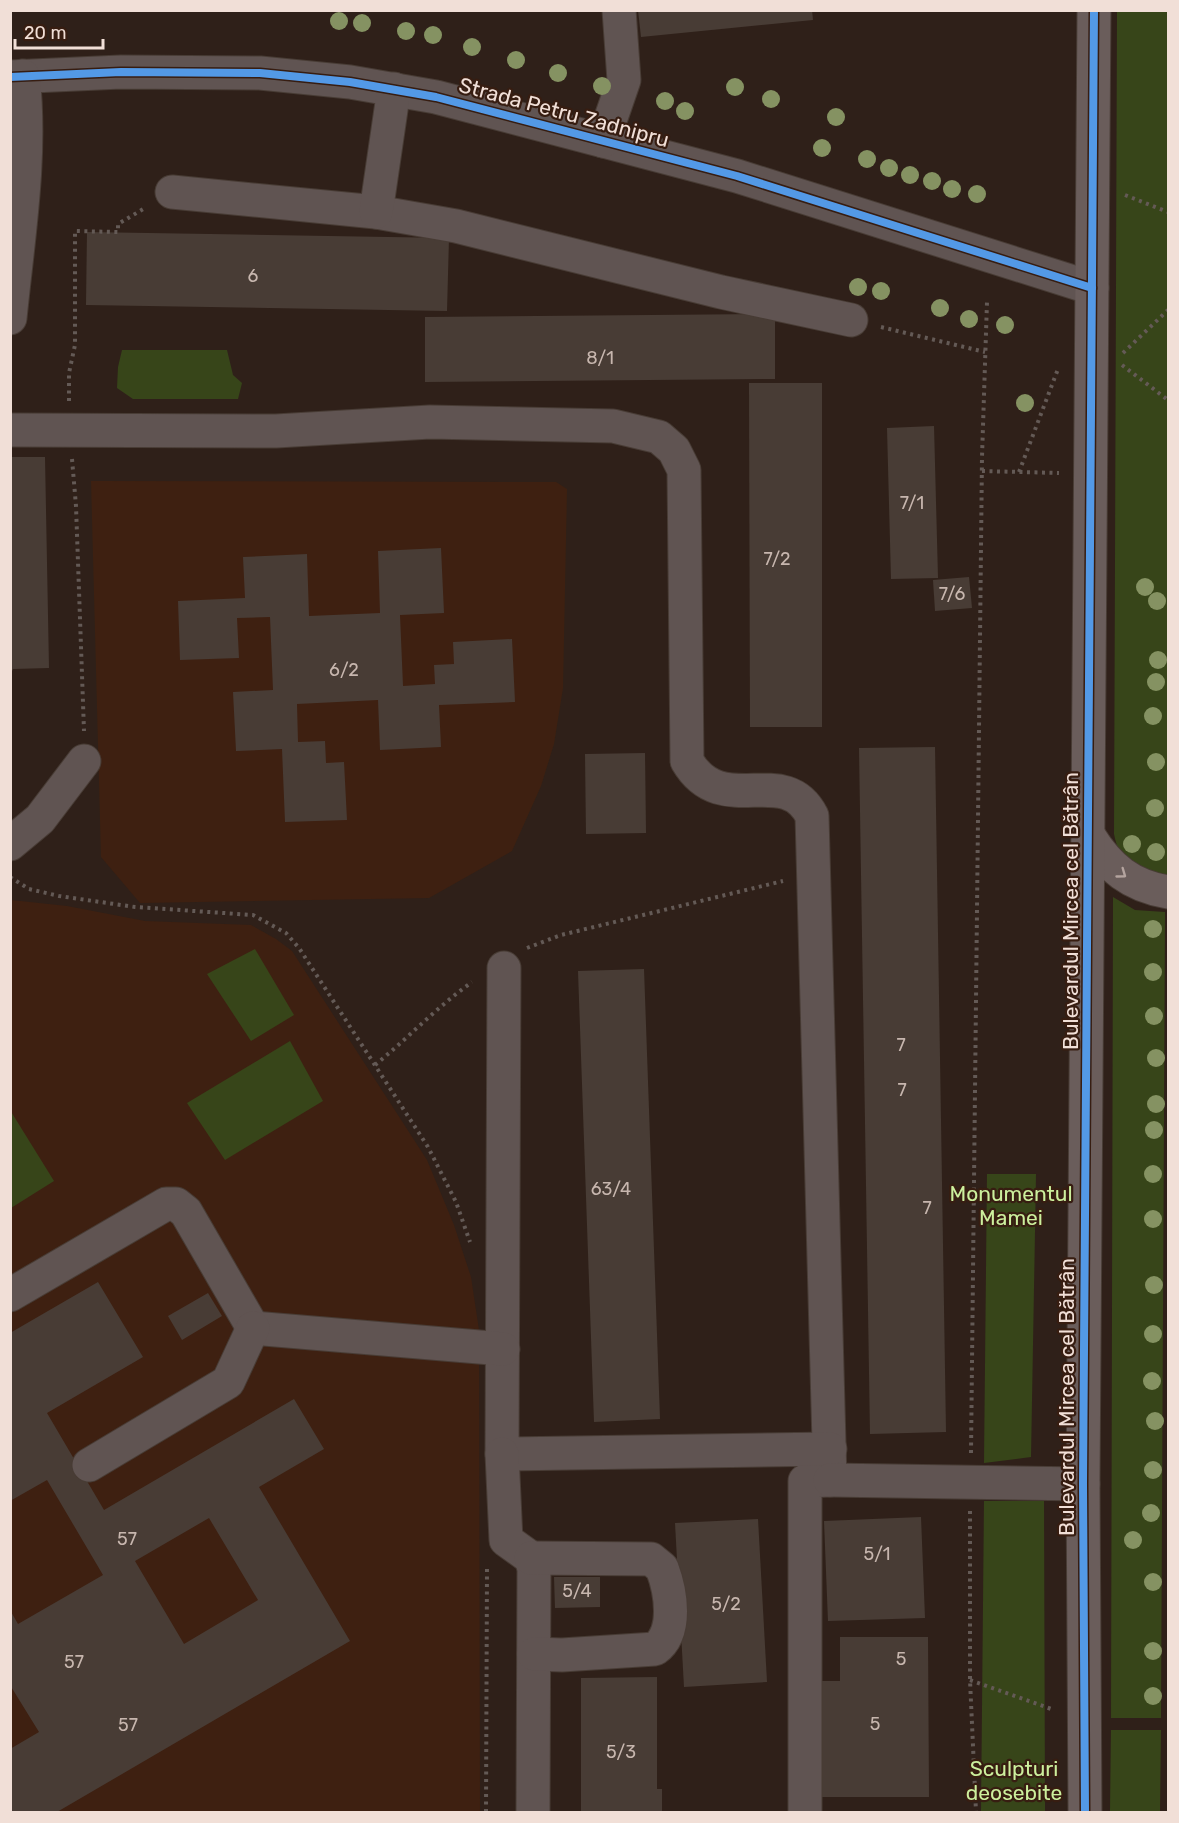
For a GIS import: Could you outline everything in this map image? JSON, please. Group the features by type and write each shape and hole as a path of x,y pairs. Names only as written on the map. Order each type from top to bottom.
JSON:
{"main road":[{"name":"Bulevardul Mircea cel Bătrân","path":"1085,1812 1083,1484 1094,10"},
{"path":"1089,836 1104,859 1124,877 1149,889 1168,892"}],"street":[{"path":"603,141 624,80 619,10"},
{"name":"Strada Petru Zadnipru","path":"17,76 192,70 261,73 350,82 447,99 737,176 1092,288"},
{"path":"10,318 27,149 19,121 17,76"},
{"path":"376,212 394,89"},
{"path":"172,192 376,212 456,226 721,292 850,320"},
{"path":"10,430 70,428 276,431 430,422 613,426 659,437 674,450 684,470 687,761 695,775 715,787 790,792 800,798 812,816 830,1465"},
{"path":"10,844 40,819 84,761"},
{"path":"503,964 502,1454 506,1540 531,1558 651,1559 662,1568 669,1601 668,1634 663,1643 655,1649 572,1655 534,1654"},
{"path":"10,1295 166,1204 176,1204 186,1212 253,1328"},
{"path":"253,1328 503,1349"},
{"path":"89,1465 228,1382 253,1328"},
{"path":"502,1454 830,1465 970,1482 1083,1484"},
{"path":"805,1812 805,1481 830,1465"},
{"path":"531,1558 534,1569 533,1812"}],"path":[{"path":"1115,191 1168,212"},
{"path":"84,761 76,506 70,428 69,373 75,345 75,231 118,232 118,224 172,192"},
{"path":"976,1812 970,1680 970,1482 982,471 987,302"},
{"path":"1168,310 1115,360 1168,400"},
{"path":"850,320 986,352"},
{"path":"1018,472 1061,362"},
{"path":"982,471 1060,473"},
{"path":"375,1065 411,1035 431,1012 503,964 561,935 815,874"},
{"path":"10,877 29,889 135,908 253,915 270,922 285,933 299,948 428,1147 456,1202 470,1245"},
{"path":"486,1812 487,1563"},
{"path":"970,1680 1085,1721"}],"shaded area":[{"path":"91,481 556,482 567,489 563,688 554,744 541,786 512,851 429,898 140,903 101,857"},
{"path":"11,900 67,906 145,921 251,925 276,939 292,951 427,1160 454,1225 471,1277 479,1330 480,1812 11,1812"}],"green space":[{"path":"1117,11 1168,11 1168,878 1140,870 1126,861 1114,834"},
{"path":"122,350 227,350 233,375 242,383 238,399 133,399 117,388"},
{"path":"1113,897 1135,910 1165,912 1161,1718 1111,1718"},
{"path":"255,949 294,1015 251,1041 207,974"},
{"path":"290,1041 323,1101 225,1160 187,1103"},
{"path":"10,1110 54,1181 11,1208 10,1208"},
{"name":"Monumentul Mamei","path":"987,1174 1036,1174 1031,1457 984,1463"},
{"name":"Sculpturi deosebite","path":"984,1501 1044,1501 1045,1812 981,1812"},
{"path":"1111,1730 1161,1730 1160,1812 1110,1812"}],"building":[{"path":"638,10 812,10 813,20 641,37"},
{"path":"87,232 449,238 447,311 86,305"},
{"path":"775,314 775,379 425,382 425,317"},
{"path":"749,383 822,383 822,727 750,727"},
{"path":"934,426 938,578 891,579 887,428"},
{"path":"10,457 45,457 49,668 13,669 10,675"},
{"path":"441,548 444,613 400,615 403,686 435,684 434,665 454,664 453,642 512,639 515,702 439,705 441,747 380,750 378,700 297,704 298,742 325,741 326,763 344,762 347,820 285,822 282,749 236,751 233,692 273,690 270,617 237,618 239,658 180,660 178,601 245,598 243,557 307,554 309,616 380,613 378,551"},
{"path":"969,577 972,608 935,611 933,580"},
{"path":"935,747 946,1432 870,1434 859,748"},
{"path":"645,753 646,833 586,834 585,754"},
{"path":"644,969 660,1419 594,1422 578,971"},
{"path":"98,1282 143,1357 47,1413 104,1510 294,1399 324,1449 259,1487 350,1641 57,1812 10,1812 10,1749 39,1732 10,1685 10,1610 18,1624 103,1575 47,1480 10,1501 10,1333","holes":["209,1518 258,1600 184,1644 135,1561"]},
{"path":"208,1293 222,1316 182,1340 168,1316"},
{"path":"921,1517 925,1618 828,1621 824,1521"},
{"path":"758,1519 767,1682 684,1687 675,1523"},
{"path":"554,1577 600,1577 600,1607 555,1608"},
{"path":"840,1637 928,1637 929,1797 820,1797 820,1681 840,1681"},
{"path":"657,1677 657,1789 662,1789 662,1812 581,1812 581,1678"}],"cycle path":[{"path":"1085,1812 1083,1484 1094,10"},
{"path":"10,77 121,72 260,73 350,82 436,97 737,176 1092,288"}]}
